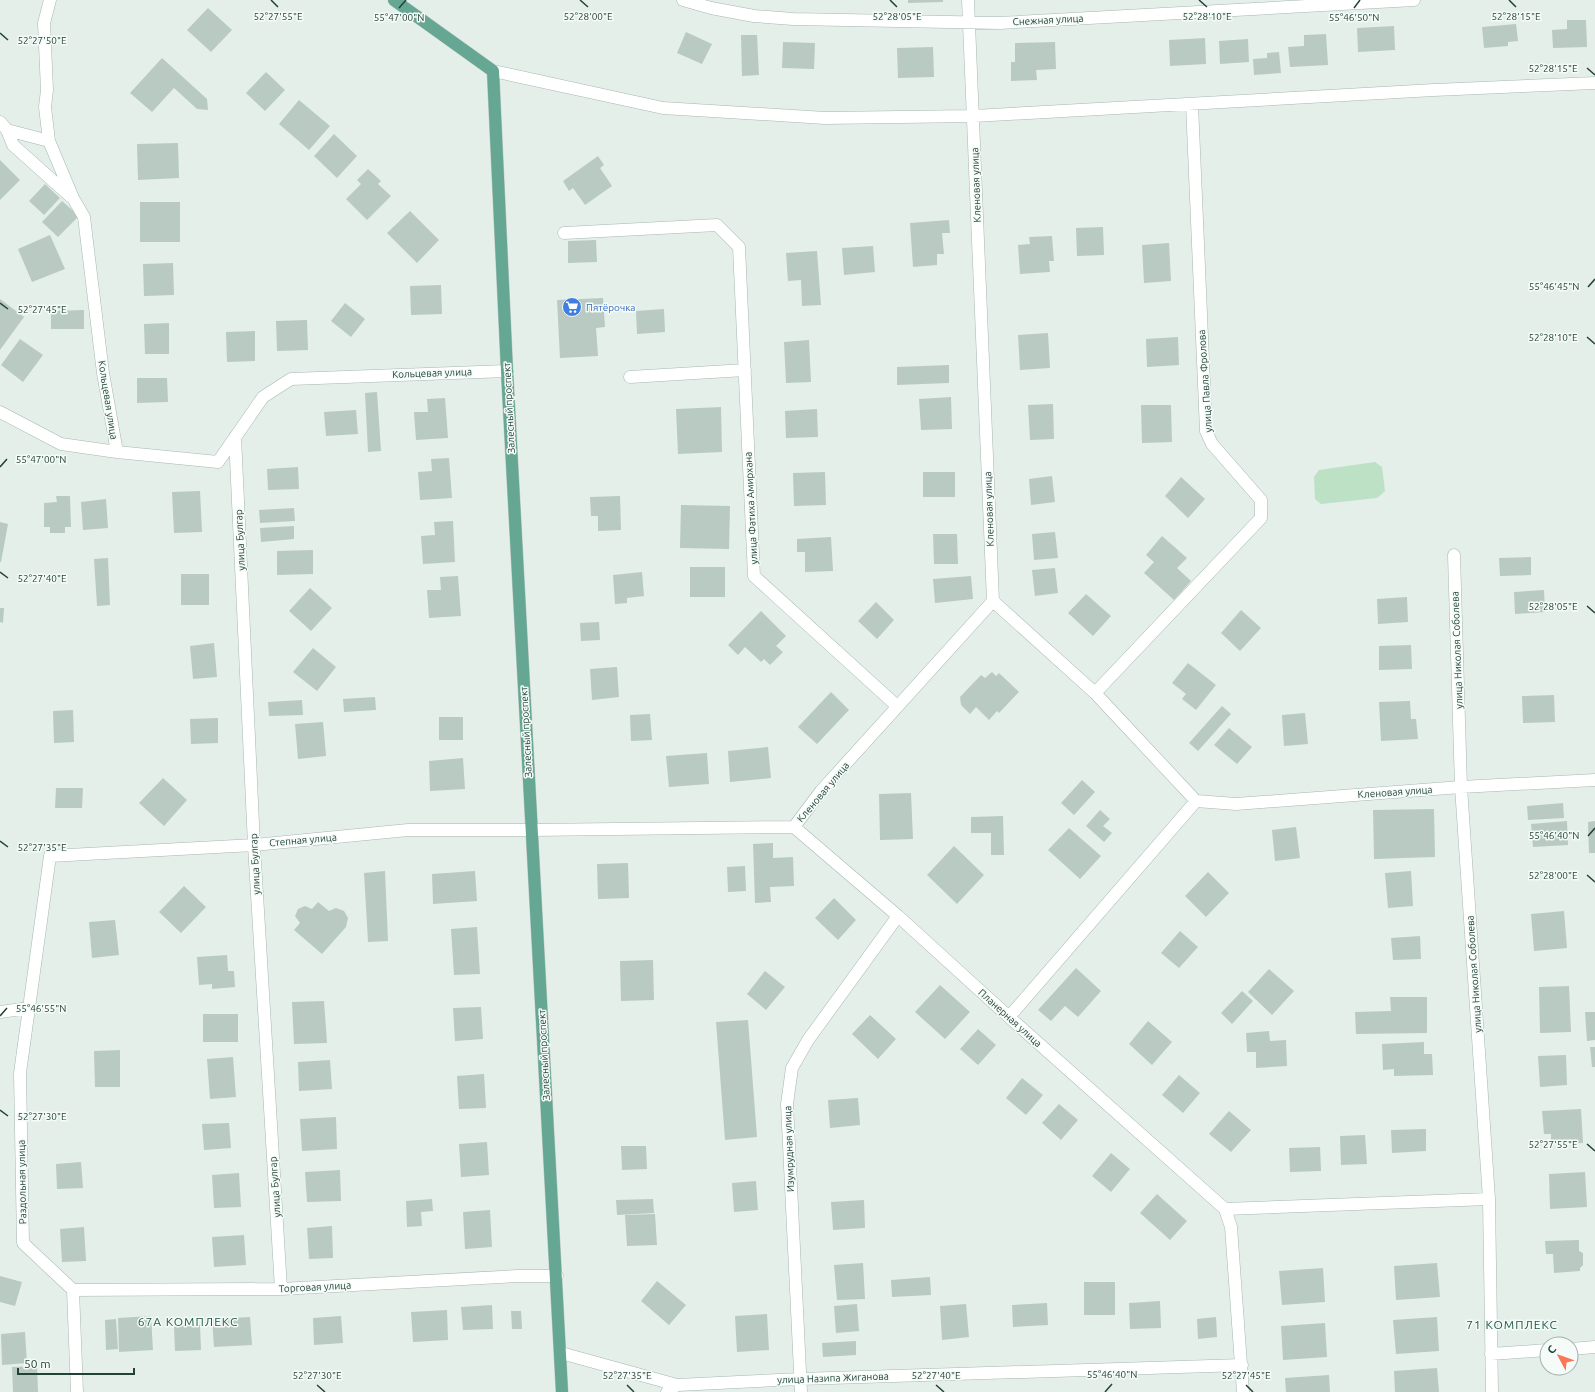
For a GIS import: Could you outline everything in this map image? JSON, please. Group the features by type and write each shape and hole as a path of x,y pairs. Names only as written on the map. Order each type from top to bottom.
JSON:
{"main road":[{"path":"394,0 494,71"},
{"name":"Залесный проспект","path":"494,71 507,371 531,830 557,1276 562,1392"}],"street":[{"name":"Кольцевая улица","path":"50,0 44,23 47,90 45,107 49,141 73,198 84,217 103,373 117,452 218,462 263,397 291,379 507,371"},
{"name":"Снежная улица","path":"683,0 711,8 754,16 793,19 969,23 1000,23 1414,0"},
{"name":"Кленовая улица","path":"794,827 821,792 993,601 968,0"},
{"path":"494,71 663,108 825,118 974,116 1434,90 1595,83"},
{"name":"улица Павла Фролова","path":"1096,692 1261,518 1261,500 1212,444 1206,431 1192,104"},
{"path":"4,126 49,141"},
{"path":"4,126 13,145 73,198"},
{"name":"улица Фатиха Амирхана","path":"564,233 717,225 739,246 754,576 897,706"},
{"path":"630,377 745,370"},
{"path":"0,412 61,444 117,452"},
{"name":"улица Булгар","path":"235,437 254,845 281,1289"},
{"name":"улица Николая Соболева","path":"1454,555 1461,787 1489,1199 1492,1392"},
{"path":"993,601 1096,692 1196,801 1009,1017"},
{"name":"Кленовая улица","path":"1196,801 1236,804 1461,787 1595,780"},
{"name":"Степная улица","path":"50,856 254,845 408,830 794,827"},
{"name":"Планерная улица","path":"794,827 898,916 1225,1209"},
{"name":"Раздольная улица","path":"50,856 20,1073 24,1243 73,1290"},
{"name":"Изумрудная улица","path":"801,1392 787,1104 792,1068 808,1040 898,916"},
{"path":"0,1012 29,1008"},
{"path":"1243,1392 1231,1227 1225,1209 1489,1199"},
{"name":"Торговая улица","path":"73,1290 281,1289 517,1276 557,1276"},
{"path":"73,1290 77,1392"},
{"path":"1579,1348 1595,1347"},
{"path":"1491,1354 1539,1351"},
{"name":"улица Назипа Жиганова","path":"560,1353 672,1388 800,1379 1242,1365"}],"green space":[{"path":"1375,462 1382,467 1385,491 1377,498 1321,504 1315,499 1314,477 1319,470"}],"building":[{"path":"908,0 943,0 943,2 908,3"},
{"path":"208,8 232,30 211,52 187,30"},
{"path":"1567,20 1586,20 1587,47 1553,48 1552,30 1567,29"},
{"path":"1516,24 1518,41 1508,42 1508,46 1484,48 1482,27"},
{"path":"1394,26 1395,50 1358,52 1357,28"},
{"path":"686,32 712,44 702,64 677,53"},
{"path":"1326,34 1328,65 1290,67 1288,47 1304,46 1304,35"},
{"path":"741,35 757,35 759,75 742,76"},
{"path":"1205,38 1206,64 1170,66 1169,40"},
{"path":"1248,39 1249,62 1220,64 1219,41"},
{"path":"783,42 815,43 814,69 782,68"},
{"path":"1055,42 1056,69 1036,70 1037,80 1011,81 1011,62 1015,62 1015,43"},
{"path":"933,47 934,77 898,78 897,48"},
{"path":"1279,52 1281,73 1254,75 1253,59 1267,58 1267,53"},
{"path":"162,58 207,99 208,110 197,109 174,88 152,112 130,93"},
{"path":"266,72 285,90 265,111 246,93"},
{"path":"299,100 330,126 309,150 279,124"},
{"path":"334,134 357,156 337,178 314,156"},
{"path":"178,143 179,178 138,180 137,144"},
{"path":"598,156 604,165 600,168 612,186 585,205 573,188 569,191 563,181"},
{"path":"0,160 20,180 0,200"},
{"path":"368,169 381,181 378,184 391,196 367,220 346,199 361,184 357,180"},
{"path":"45,184 60,198 44,215 29,201"},
{"path":"62,201 79,216 58,237 42,222"},
{"path":"140,202 180,202 180,242 140,242"},
{"path":"410,211 439,240 417,263 387,233"},
{"path":"949,220 950,233 942,233 944,254 937,254 937,265 913,267 910,223"},
{"path":"1103,227 1104,255 1077,256 1076,228"},
{"path":"50,235 65,269 32,282 18,249"},
{"path":"1052,236 1054,261 1049,261 1050,272 1020,274 1018,245 1030,244 1029,237"},
{"path":"596,240 597,262 568,263 568,241"},
{"path":"1169,243 1171,281 1144,283 1142,245"},
{"path":"873,246 875,272 844,275 842,248"},
{"path":"817,251 821,305 802,306 801,280 788,281 786,253"},
{"path":"173,263 174,295 144,296 143,264"},
{"path":"441,285 442,314 411,315 410,286"},
{"path":"603,298 605,327 596,328 598,356 560,358 557,300"},
{"path":"0,299 24,317 0,350"},
{"path":"345,303 365,319 351,337 331,321"},
{"path":"664,309 665,332 637,334 636,311"},
{"path":"84,310 84,329 51,329 51,311"},
{"path":"307,320 308,350 277,351 276,321"},
{"path":"169,323 169,354 145,354 144,324"},
{"path":"255,331 255,361 227,362 226,332"},
{"path":"1048,333 1050,368 1020,370 1018,335"},
{"path":"1178,337 1179,365 1147,367 1146,339"},
{"path":"20,339 43,355 23,382 1,365"},
{"path":"809,340 811,382 786,383 784,342"},
{"path":"949,365 949,383 897,385 897,367"},
{"path":"137,378 167,378 168,402 137,403"},
{"path":"377,392 381,451 368,452 365,393"},
{"path":"951,397 952,429 921,430 919,399"},
{"path":"445,398 448,438 416,440 414,412 428,412 427,399"},
{"path":"1053,404 1054,439 1030,440 1028,405"},
{"path":"1141,405 1171,405 1172,442 1142,443"},
{"path":"721,407 722,452 678,454 676,409"},
{"path":"817,409 818,437 786,438 785,411"},
{"path":"356,410 358,434 326,436 324,412"},
{"path":"449,458 452,498 420,500 418,472 432,471 431,459"},
{"path":"298,467 299,489 268,490 267,469"},
{"path":"825,472 826,505 794,506 793,473"},
{"path":"923,472 955,472 955,497 923,497"},
{"path":"1052,476 1055,502 1031,505 1029,479"},
{"path":"1181,477 1205,499 1188,518 1165,496"},
{"path":"200,491 202,532 174,533 172,492"},
{"path":"56,496 70,496 71,527 65,527 65,533 50,533 50,527 44,527 44,503 57,502"},
{"path":"620,496 621,530 598,531 598,516 591,516 590,497"},
{"path":"106,499 108,528 83,530 81,502"},
{"path":"681,505 730,506 729,549 680,548"},
{"path":"294,508 295,521 260,523 259,510"},
{"path":"453,521 455,562 423,564 421,536 435,535 434,522"},
{"path":"0,522 8,524 1,562 0,562"},
{"path":"294,526 294,539 261,542 260,528"},
{"path":"1055,532 1058,558 1034,560 1032,534"},
{"path":"933,534 957,534 958,564 934,564"},
{"path":"1162,536 1187,558 1177,568 1191,581 1174,600 1144,573 1154,562 1146,555"},
{"path":"831,537 833,571 805,572 805,552 797,552 797,539"},
{"path":"313,550 313,574 277,575 277,551"},
{"path":"1531,557 1531,575 1500,576 1499,558"},
{"path":"108,558 110,605 97,606 94,559"},
{"path":"690,567 725,567 725,597 690,597"},
{"path":"1055,568 1058,593 1035,596 1032,570"},
{"path":"642,572 644,596 627,598 627,603 615,604 613,575"},
{"path":"181,574 209,574 209,605 181,605"},
{"path":"458,576 461,616 429,618 427,590 441,590 440,577"},
{"path":"971,576 973,599 935,603 933,579"},
{"path":"310,588 332,608 311,631 289,611"},
{"path":"1544,590 1545,612 1515,614 1514,592"},
{"path":"1086,594 1111,616 1093,636 1068,613"},
{"path":"1407,597 1408,622 1378,624 1377,599"},
{"path":"876,602 894,620 877,639 858,621"},
{"path":"0,608 4,608 3,623 0,622"},
{"path":"1241,610 1261,628 1240,651 1221,633"},
{"path":"761,611 786,636 776,646 783,652 770,665 764,659 761,662 745,647 738,655 728,645"},
{"path":"599,622 600,640 581,641 580,623"},
{"path":"214,643 217,677 193,679 190,646"},
{"path":"1411,645 1412,669 1379,670 1379,646"},
{"path":"313,648 336,667 317,691 293,672"},
{"path":"1188,663 1216,685 1196,710 1182,699 1186,694 1172,683"},
{"path":"617,667 619,697 592,700 590,669"},
{"path":"992,672 996,676 999,673 1019,692 999,713 997,711 989,720 976,707 970,714 961,705 960,697 981,675 985,678"},
{"path":"831,692 849,710 817,744 798,727"},
{"path":"1554,695 1555,722 1523,723 1522,696"},
{"path":"375,697 376,710 344,712 343,699"},
{"path":"302,700 303,715 269,716 268,702"},
{"path":"1410,701 1411,719 1416,719 1418,739 1381,741 1379,702"},
{"path":"1222,706 1231,714 1198,751 1189,743"},
{"path":"73,710 74,742 54,743 53,711"},
{"path":"1305,713 1308,744 1284,746 1282,715"},
{"path":"650,714 652,740 631,741 630,715"},
{"path":"439,717 463,717 463,740 439,740"},
{"path":"218,718 218,743 191,744 190,719"},
{"path":"323,722 326,756 298,759 295,724"},
{"path":"1229,728 1252,747 1237,764 1214,745"},
{"path":"768,747 771,778 730,782 728,751"},
{"path":"707,753 709,784 669,787 666,756"},
{"path":"463,758 465,789 430,791 429,761"},
{"path":"163,778 187,800 164,826 139,803"},
{"path":"1082,780 1095,792 1074,815 1061,803"},
{"path":"56,788 83,788 82,808 55,808"},
{"path":"911,793 913,839 880,840 879,794"},
{"path":"1563,803 1564,818 1528,820 1527,806"},
{"path":"1434,809 1435,857 1374,859 1373,810"},
{"path":"1100,810 1110,819 1103,826 1112,833 1104,842 1086,826"},
{"path":"1003,816 1004,855 991,855 991,833 971,833 971,817"},
{"path":"1567,821 1568,845 1533,847 1531,824"},
{"path":"1595,821 1595,853 1589,853 1588,822"},
{"path":"1296,827 1300,858 1275,861 1272,830"},
{"path":"1069,828 1101,856 1080,879 1048,850"},
{"path":"773,843 773,858 793,857 794,886 770,887 771,902 755,903 753,844"},
{"path":"954,846 984,875 957,904 927,875"},
{"path":"628,863 629,898 598,899 597,864"},
{"path":"745,866 746,891 728,892 727,867"},
{"path":"385,871 388,941 368,942 364,873"},
{"path":"475,871 477,901 433,904 432,874"},
{"path":"1411,871 1413,906 1388,908 1385,873"},
{"path":"1208,872 1229,893 1206,917 1185,896"},
{"path":"184,886 206,907 181,933 159,912"},
{"path":"834,898 856,920 838,940 815,918"},
{"path":"318,902 329,911 336,908 344,911 348,918 346,927 322,954 294,930 300,923 295,916 298,909 305,906 312,909"},
{"path":"1564,911 1567,948 1534,951 1531,914"},
{"path":"115,920 119,955 92,958 89,922"},
{"path":"477,927 480,974 454,975 451,929"},
{"path":"1180,931 1198,947 1179,968 1161,953"},
{"path":"1420,936 1421,959 1393,960 1391,938"},
{"path":"227,955 228,971 234,971 235,987 212,989 212,984 199,985 197,957"},
{"path":"653,960 654,1000 621,1001 620,961"},
{"path":"1076,968 1101,991 1078,1017 1065,1006 1051,1021 1038,1010"},
{"path":"1269,969 1294,991 1272,1015 1248,992"},
{"path":"765,971 785,987 766,1010 747,994"},
{"path":"940,985 970,1012 945,1039 915,1012"},
{"path":"1569,986 1571,1032 1540,1033 1539,987"},
{"path":"1242,991 1253,1001 1232,1024 1221,1013"},
{"path":"1390,997 1427,997 1427,1033 1356,1034 1355,1012 1391,1011"},
{"path":"324,1001 327,1043 294,1044 292,1002"},
{"path":"481,1007 483,1039 455,1041 453,1008"},
{"path":"1585,1012 1595,1012 1595,1040 1587,1041"},
{"path":"203,1014 238,1014 238,1042 203,1042"},
{"path":"870,1015 896,1039 878,1059 852,1034"},
{"path":"748,1020 757,1137 725,1140 716,1022"},
{"path":"1148,1021 1172,1042 1152,1065 1129,1044"},
{"path":"978,1029 996,1045 978,1065 960,1049"},
{"path":"1269,1031 1270,1041 1286,1040 1287,1066 1256,1068 1256,1052 1247,1052 1246,1033"},
{"path":"1424,1042 1424,1054 1432,1054 1433,1075 1394,1076 1394,1069 1383,1070 1382,1044"},
{"path":"1590,1047 1595,1047 1595,1067 1592,1067"},
{"path":"120,1050 120,1087 95,1087 94,1051"},
{"path":"1566,1055 1567,1085 1540,1087 1538,1056"},
{"path":"233,1057 236,1097 210,1099 207,1059"},
{"path":"330,1060 332,1089 299,1091 298,1062"},
{"path":"484,1074 486,1108 459,1109 457,1076"},
{"path":"1179,1075 1200,1093 1183,1113 1162,1095"},
{"path":"1022,1078 1043,1095 1026,1115 1006,1098"},
{"path":"858,1098 860,1125 830,1128 828,1100"},
{"path":"1059,1104 1078,1120 1061,1140 1042,1123"},
{"path":"1581,1109 1583,1143 1551,1144 1551,1134 1544,1134 1542,1111"},
{"path":"1229,1111 1251,1130 1231,1152 1209,1134"},
{"path":"336,1117 337,1149 302,1151 300,1119"},
{"path":"229,1123 231,1148 204,1150 202,1124"},
{"path":"1426,1129 1426,1151 1392,1153 1391,1130"},
{"path":"1365,1135 1367,1164 1341,1165 1340,1136"},
{"path":"487,1142 489,1175 461,1177 459,1144"},
{"path":"621,1146 646,1146 647,1169 622,1170"},
{"path":"1320,1147 1321,1171 1290,1172 1289,1148"},
{"path":"1111,1153 1130,1169 1111,1192 1092,1176"},
{"path":"81,1162 83,1188 57,1189 56,1164"},
{"path":"340,1170 341,1201 307,1202 305,1172"},
{"path":"1585,1172 1587,1207 1550,1209 1549,1174"},
{"path":"239,1173 241,1207 214,1208 212,1175"},
{"path":"756,1181 758,1210 734,1212 732,1183"},
{"path":"1157,1194 1187,1221 1170,1240 1140,1213"},
{"path":"432,1199 433,1211 421,1212 422,1226 407,1227 406,1201"},
{"path":"653,1199 654,1213 617,1215 616,1200"},
{"path":"864,1200 865,1228 833,1230 831,1202"},
{"path":"490,1210 492,1247 465,1249 463,1212"},
{"path":"655,1214 657,1245 627,1246 625,1215"},
{"path":"332,1226 333,1258 309,1259 307,1228"},
{"path":"84,1227 86,1261 62,1262 60,1229"},
{"path":"244,1235 246,1265 214,1267 212,1237"},
{"path":"1579,1240 1579,1251 1583,1253 1583,1265 1580,1268 1580,1271 1554,1273 1553,1254 1546,1254 1545,1241"},
{"path":"863,1263 865,1299 837,1300 834,1265"},
{"path":"1437,1263 1440,1297 1396,1300 1394,1266"},
{"path":"1323,1268 1325,1302 1282,1305 1279,1271"},
{"path":"0,1276 22,1282 15,1306 0,1302"},
{"path":"930,1277 931,1295 892,1297 891,1280"},
{"path":"657,1281 686,1305 669,1325 641,1301"},
{"path":"1084,1282 1115,1282 1115,1315 1084,1315"},
{"path":"1160,1301 1161,1328 1130,1329 1129,1303"},
{"path":"1047,1303 1048,1325 1013,1327 1012,1305"},
{"path":"857,1304 859,1331 836,1333 834,1306"},
{"path":"966,1304 969,1337 942,1340 940,1306"},
{"path":"492,1305 493,1329 463,1330 461,1307"},
{"path":"447,1310 448,1340 413,1342 411,1312"},
{"path":"511,1311 521,1311 522,1329 512,1329"},
{"path":"767,1314 769,1350 737,1352 735,1316"},
{"path":"151,1316 153,1350 119,1352 118,1318"},
{"path":"341,1316 343,1343 314,1345 313,1318"},
{"path":"250,1317 252,1345 214,1347 212,1319"},
{"path":"1216,1317 1217,1337 1198,1339 1197,1319"},
{"path":"1437,1317 1439,1351 1396,1354 1393,1320"},
{"path":"116,1319 118,1349 106,1350 105,1320"},
{"path":"1325,1323 1327,1357 1283,1360 1281,1326"},
{"path":"200,1325 201,1350 175,1351 174,1326"},
{"path":"25,1332 27,1363 2,1365 1,1334"},
{"path":"856,1341 856,1355 823,1357 822,1343"},
{"path":"37,1366 38,1392 13,1392 12,1367"},
{"path":"1437,1368 1439,1392 1395,1392 1394,1371"},
{"path":"1329,1375 1330,1392 1286,1392 1285,1378"}],"place":[{"name":"Пятёрочка","path":"572,307"}],"district":[{"name":"67А КОМПЛЕКС","path":"188,1321"},
{"name":"71 КОМПЛЕКС","path":"1512,1324"}]}
